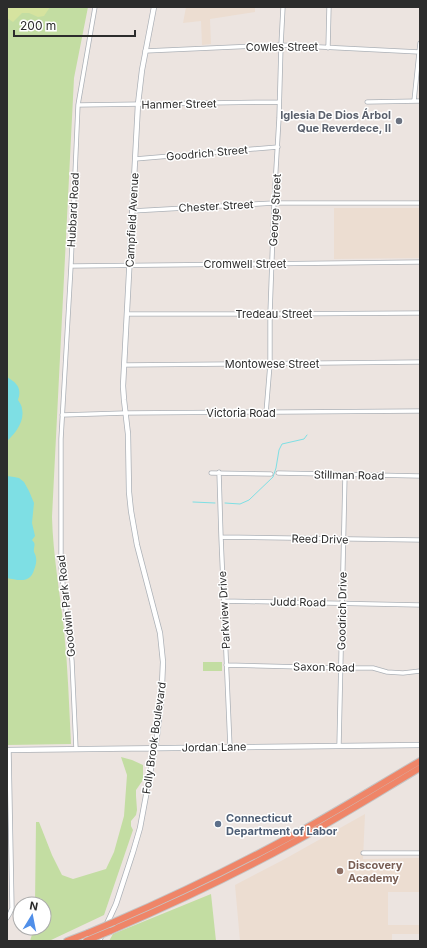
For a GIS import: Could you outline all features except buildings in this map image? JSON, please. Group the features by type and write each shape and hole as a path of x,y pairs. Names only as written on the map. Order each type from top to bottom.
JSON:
{"highway":[{"path":"67,941 114,922 187,889 272,846 349,803 420,760"},
{"path":"86,941 191,894 259,861 334,820 420,768"}],"street":[{"name":"Hubbard Road","path":"62,415 71,266 78,105 95,7"},
{"name":"Campfield Avenue","path":"128,434 124,400 124,364 138,104 140,81 154,7"},
{"name":"George Street","path":"266,413 270,364 270,314 274,203 278,147 283,7"},
{"path":"328,48 330,7"},
{"path":"414,100 420,43"},
{"name":"Cowles Street","path":"145,51 281,45 419,52"},
{"path":"367,102 420,101"},
{"name":"Hanmer Street","path":"78,105 280,102"},
{"name":"Goodrich Street","path":"135,159 278,147"},
{"name":"Chester Street","path":"132,211 274,203 420,202"},
{"name":"Cromwell Street","path":"71,266 420,262"},
{"name":"Tredeau Street","path":"127,314 420,312"},
{"name":"Montowese Street","path":"124,364 420,362"},
{"name":"Victoria Road","path":"62,415 125,413 420,411"},
{"name":"Goodwin Park Road","path":"62,415 61,567 72,661 76,749"},
{"name":"Folly Brook Boulevard","path":"99,941 112,914 135,847 144,811 161,702 163,662 160,633 137,545 129,492 128,434"},
{"path":"211,472 272,474"},
{"name":"Parkview Drive","path":"219,472 230,747"},
{"name":"Stillman Road","path":"278,473 420,476"},
{"name":"Goodrich Drive","path":"339,746 345,475"},
{"name":"Reed Drive","path":"221,537 420,540"},
{"name":"Judd Road","path":"224,601 420,605"},
{"name":"Saxon Road","path":"226,665 373,668 387,672 403,673 420,671"},
{"name":"Jordan Lane","path":"8,750 420,745"},
{"path":"7,918 12,908 8,750"},
{"path":"363,853 420,853"}],"shaded area":[{"path":"186,7 255,7 255,12 210,19 211,44 202,45 201,21 183,23"},
{"path":"334,208 420,208 420,258 334,259"},
{"name":"Discovery Academy","path":"365,814 363,859 419,858 419,892 388,892 388,925 419,925 419,934 392,934 392,941 240,941 235,885"}],"green space":[{"path":"7,7 88,7 74,78 52,517 55,560 65,644 71,744 7,745"},
{"path":"7,7 50,7 44,16 38,17 29,13 22,13 13,22 7,18"},
{"path":"203,662 222,662 222,671 203,671"},
{"path":"121,757 143,765 143,780 136,790 137,810 136,815 131,821 133,830 104,915 49,941 30,941 32,936 52,936 52,896 35,896 36,822 39,822 52,855 62,875 73,879 106,869 114,852 124,816 127,775"},
{"path":"211,894 216,941 109,941 113,934"}],"water":[{"path":"7,377 14,381 18,386 18,400 22,407 23,414 19,427 7,441"},
{"path":"7,476 19,478 24,482 34,503 32,523 35,536 32,540 35,544 34,552 36,556 36,563 30,577 23,580 7,578"}],"waterway":[{"path":"225,503 240,504 249,500 273,477 279,450 282,444 304,439 307,435"},
{"path":"193,502 215,503"}],"place":[{"name":"Iglesia De Dios Árbol Que Reverdece, II","path":"399,121"},
{"name":"Connecticut Department of Labor","path":"218,824"},
{"name":"Discovery Academy","path":"340,871"}]}
